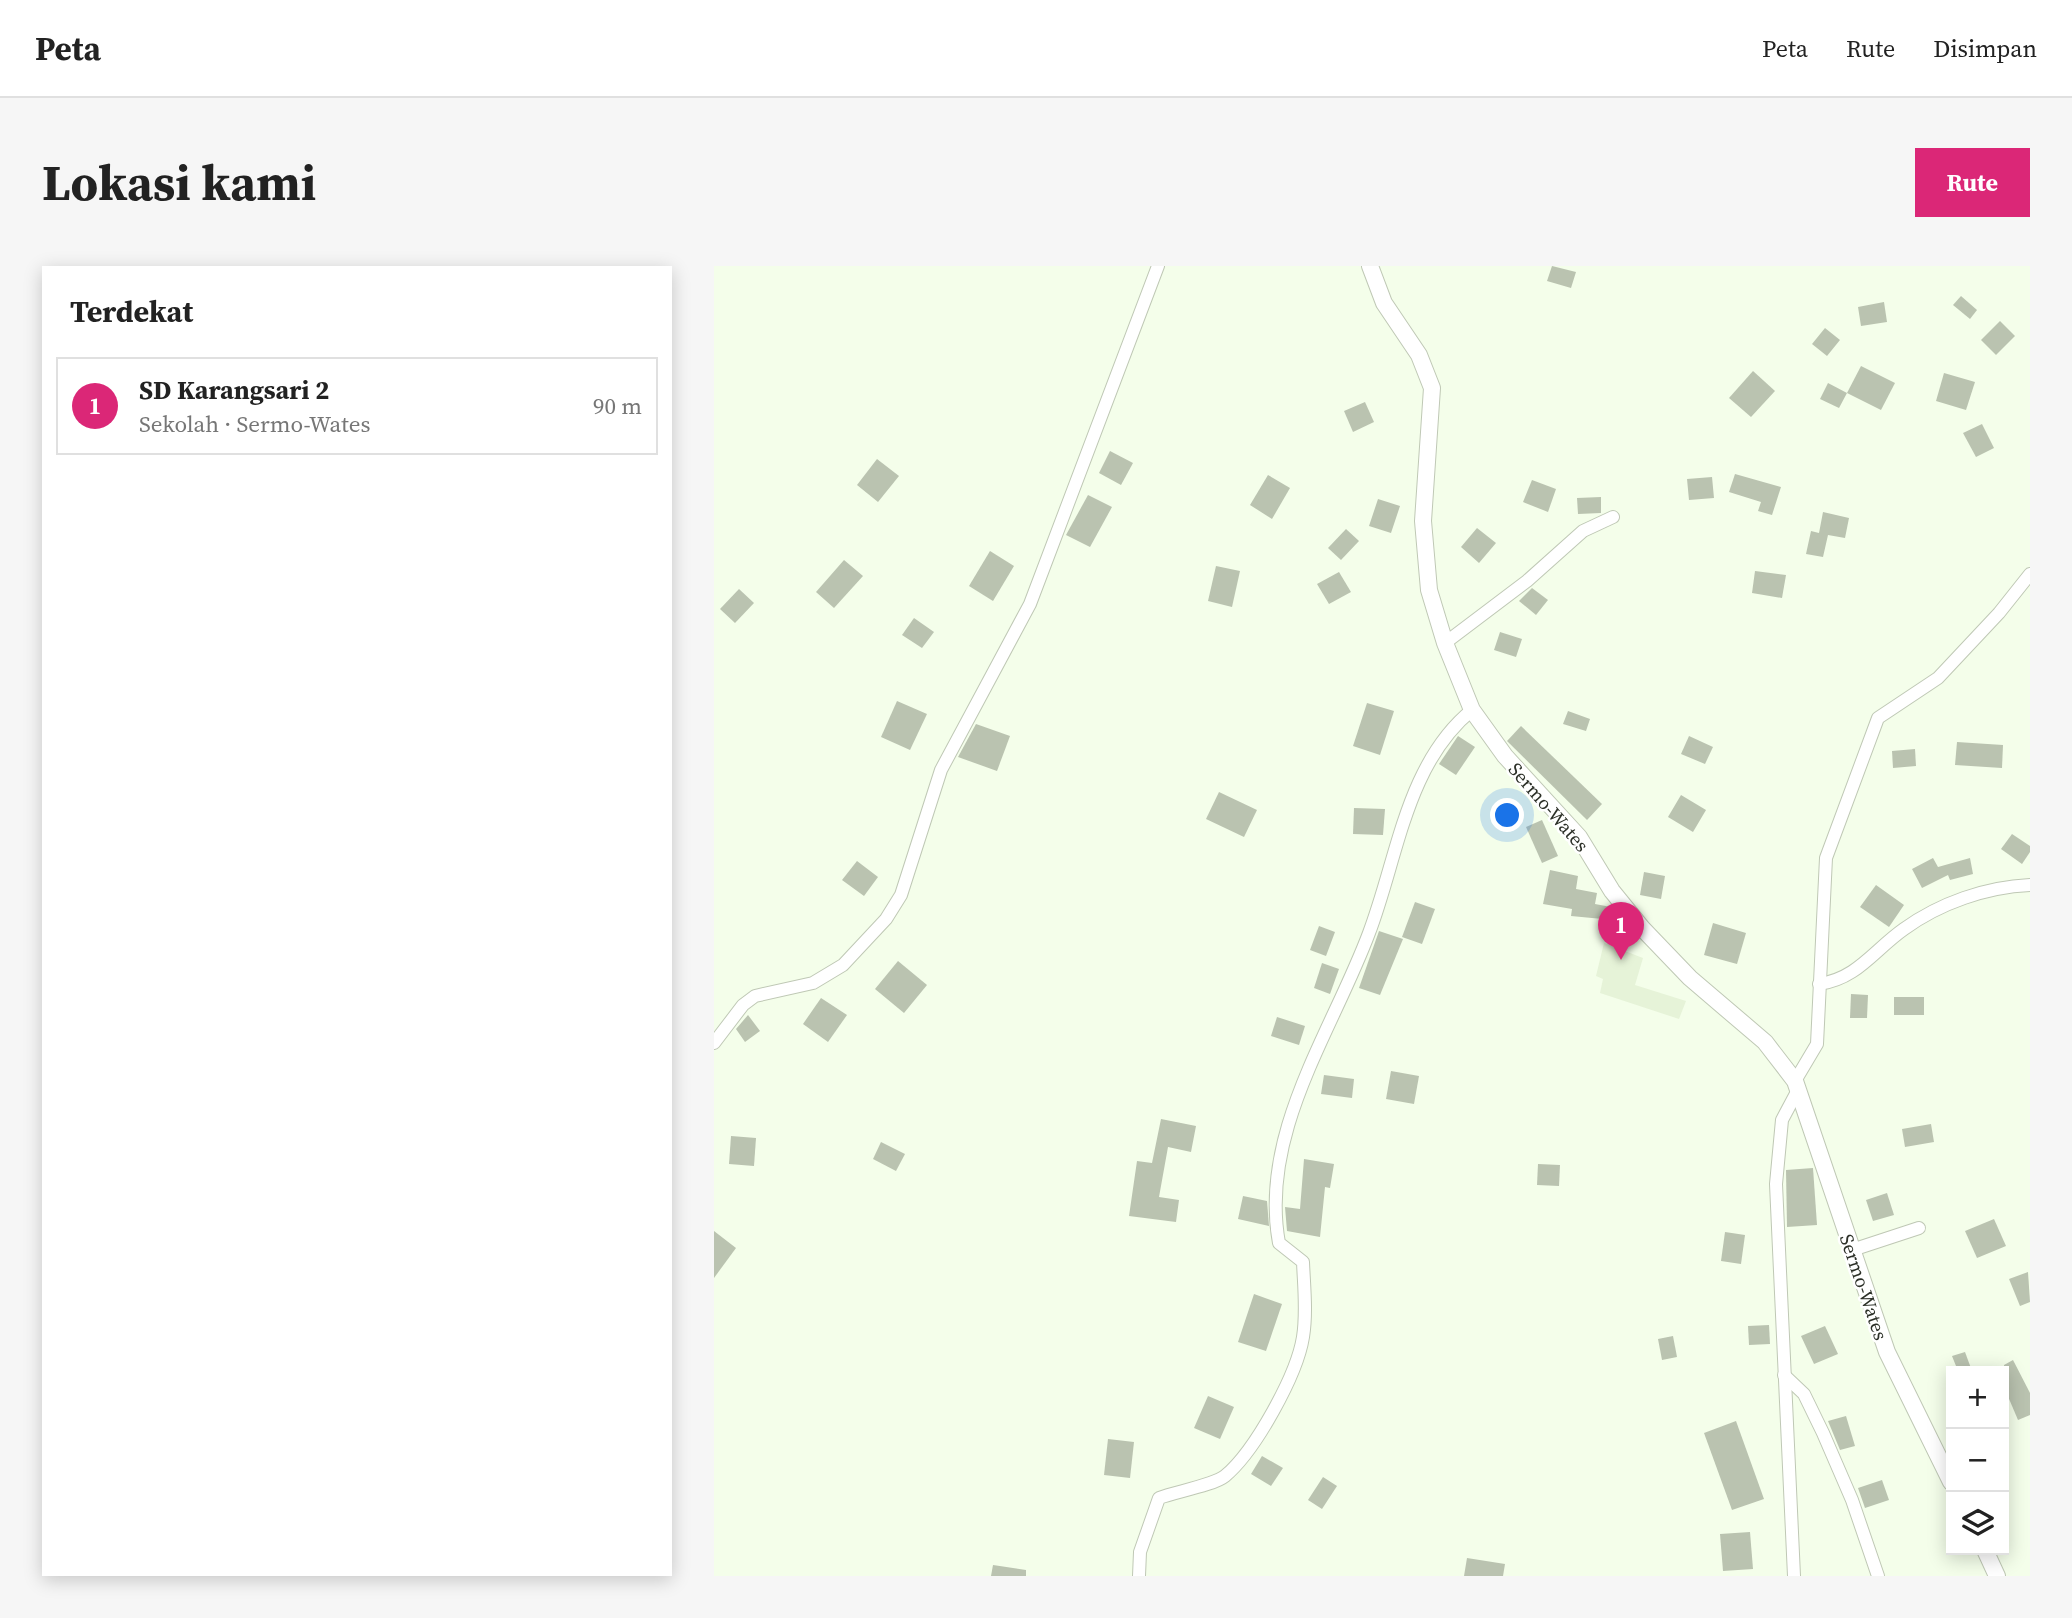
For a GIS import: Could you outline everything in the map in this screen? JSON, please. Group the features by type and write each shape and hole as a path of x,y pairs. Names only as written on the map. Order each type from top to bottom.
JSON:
{"main road":[{"name":"Sermo-Wates","path":"1370,266 1384,303 1419,355 1432,388 1423,521 1429,590 1445,643 1472,709 1506,756 1579,837 1612,891 1642,928 1690,978 1765,1042 1797,1085 1887,1352 1946,1472"},
{"path":"1987,1555 1997,1576"}],"street":[{"path":"714,1042 743,1005 755,996 813,983 843,965 886,919 901,895 941,769 1030,604 1158,266"},
{"path":"1445,643 1527,581 1583,531 1613,517"},
{"path":"1794,1576 1776,1184 1782,1120 1817,1044 1826,858 1878,718 1938,678 1999,613 2030,573"},
{"path":"1139,1576 1140,1552 1159,1498 1223,1478 1231,1470 1253,1445 1280,1396 1303,1340 1303,1262 1279,1243 1273,1210 1294,1103 1370,932 1413,798 1435,750 1472,709"},
{"path":"1819,984 1839,981 1904,929 1966,896 2003,886 2030,885"},
{"path":"1852,1250 1919,1228"},
{"path":"1784,1375 1804,1394 1823,1433 1852,1500 1878,1576"}],"shaded area":[{"path":"1604,943 1643,958 1635,985 1686,1001 1679,1019 1600,993 1603,979 1596,976"}],"building":[{"path":"1552,266 1576,272 1571,288 1547,281"},
{"path":"1961,296 1977,310 1970,319 1953,305"},
{"path":"1884,302 1887,322 1861,326 1858,307"},
{"path":"2000,321 2015,336 1996,355 1981,340"},
{"path":"1825,328 1840,340 1827,356 1812,344"},
{"path":"1861,366 1895,383 1881,410 1847,393"},
{"path":"1753,371 1775,391 1751,417 1729,398"},
{"path":"1944,373 1975,382 1966,410 1936,401"},
{"path":"1828,383 1847,393 1839,408 1820,399"},
{"path":"1365,402 1374,422 1353,432 1344,411"},
{"path":"1982,424 1994,448 1976,457 1963,433"},
{"path":"1110,451 1133,463 1121,485 1099,473"},
{"path":"877,459 899,476 878,502 857,485"},
{"path":"1735,474 1781,487 1772,515 1758,511 1761,502 1729,492"},
{"path":"1268,475 1290,488 1272,519 1250,505"},
{"path":"1712,477 1714,498 1689,500 1687,479"},
{"path":"1532,480 1556,489 1548,512 1523,502"},
{"path":"1088,495 1112,507 1090,547 1066,535"},
{"path":"1601,497 1601,513 1578,514 1577,498"},
{"path":"1378,499 1400,506 1391,533 1369,526"},
{"path":"1823,512 1849,518 1845,538 1828,535 1823,557 1806,554 1811,531 1819,533"},
{"path":"1477,528 1496,543 1479,563 1461,547"},
{"path":"1346,529 1359,541 1341,560 1328,548"},
{"path":"990,551 1014,566 993,601 969,586"},
{"path":"844,560 863,576 834,608 816,592"},
{"path":"1216,566 1240,571 1232,607 1208,601"},
{"path":"1755,571 1786,575 1782,598 1752,593"},
{"path":"1339,572 1351,592 1329,604 1317,584"},
{"path":"1532,588 1548,600 1536,615 1519,601"},
{"path":"739,589 754,603 735,623 720,609"},
{"path":"914,618 934,632 922,648 902,635"},
{"path":"1500,632 1522,639 1516,657 1494,650"},
{"path":"897,701 927,714 910,750 881,737"},
{"path":"1367,703 1394,711 1380,755 1353,746"},
{"path":"1568,711 1590,719 1586,731 1563,724"},
{"path":"976,724 1010,736 997,771 958,757"},
{"path":"1521,726 1602,804 1587,820 1507,741"},
{"path":"1458,736 1475,747 1456,775 1439,764"},
{"path":"1689,736 1713,747 1705,764 1681,754"},
{"path":"1957,742 2003,745 2002,768 1955,765"},
{"path":"1915,749 1916,766 1893,768 1892,751"},
{"path":"1219,792 1257,810 1244,837 1206,819"},
{"path":"1681,795 1706,810 1693,832 1668,817"},
{"path":"1354,808 1385,809 1383,835 1353,834"},
{"path":"1542,820 1558,856 1542,863 1526,827"},
{"path":"2012,834 2030,846 2030,852 2022,864 2001,849"},
{"path":"1933,858 1938,867 1970,858 1973,874 1950,880 1948,875 1922,888 1912,869"},
{"path":"857,861 878,877 864,896 842,880"},
{"path":"1550,870 1578,876 1576,889 1597,893 1595,904 1611,907 1615,911 1613,920 1571,916 1572,909 1543,904"},
{"path":"1644,872 1665,876 1661,899 1640,895"},
{"path":"1876,885 1904,905 1889,927 1860,907"},
{"path":"1415,902 1435,909 1422,944 1402,937"},
{"path":"1713,923 1746,933 1737,964 1704,955"},
{"path":"1319,926 1335,932 1326,956 1310,950"},
{"path":"1379,931 1403,939 1380,995 1359,988"},
{"path":"898,961 927,985 904,1013 875,989"},
{"path":"1322,963 1339,969 1330,994 1314,988"},
{"path":"1851,994 1868,995 1867,1018 1850,1018"},
{"path":"1894,997 1924,997 1924,1015 1894,1015"},
{"path":"821,998 847,1015 828,1042 803,1024"},
{"path":"748,1015 760,1031 745,1042 736,1029"},
{"path":"1277,1017 1305,1026 1299,1045 1271,1036"},
{"path":"1391,1071 1419,1076 1414,1104 1386,1099"},
{"path":"1324,1075 1354,1079 1352,1098 1321,1094"},
{"path":"1161,1119 1196,1126 1191,1152 1168,1147 1159,1197 1179,1200 1176,1222 1129,1216 1137,1161 1152,1163"},
{"path":"1931,1124 1934,1142 1905,1147 1902,1129"},
{"path":"731,1136 756,1138 754,1166 729,1164"},
{"path":"881,1142 905,1154 896,1171 873,1159"},
{"path":"1304,1159 1334,1164 1330,1188 1325,1187 1320,1237 1287,1231 1285,1207 1300,1209"},
{"path":"1538,1164 1560,1165 1559,1186 1537,1185"},
{"path":"1813,1168 1817,1225 1787,1227 1786,1170"},
{"path":"1887,1193 1894,1215 1873,1221 1866,1200"},
{"path":"1243,1196 1267,1201 1269,1226 1238,1219"},
{"path":"1994,1219 2006,1246 1977,1258 1965,1231"},
{"path":"714,1231 736,1248 714,1278"},
{"path":"1725,1232 1745,1235 1741,1264 1721,1261"},
{"path":"2028,1272 2030,1302 2020,1306 2009,1279"},
{"path":"1254,1294 1282,1304 1266,1351 1238,1342"},
{"path":"1769,1325 1770,1344 1749,1345 1748,1326"},
{"path":"1825,1326 1838,1354 1814,1364 1801,1336"},
{"path":"1673,1336 1677,1357 1662,1360 1658,1339"},
{"path":"1965,1352 1970,1366 1956,1366 1952,1356"},
{"path":"2013,1360 2030,1393 2030,1415 2018,1420 2009,1399 2009,1366 2004,1365"},
{"path":"1208,1396 1234,1407 1220,1439 1194,1428"},
{"path":"1846,1416 1855,1446 1840,1450 1828,1421"},
{"path":"1736,1421 1764,1499 1732,1510 1704,1433"},
{"path":"1108,1439 1134,1442 1130,1478 1104,1475"},
{"path":"1262,1456 1283,1468 1271,1486 1251,1474"},
{"path":"1323,1477 1337,1486 1322,1509 1308,1500"},
{"path":"1882,1480 1889,1500 1865,1508 1858,1488"},
{"path":"1750,1532 1753,1569 1723,1571 1720,1534"},
{"path":"1467,1558 1505,1564 1503,1576 1464,1576"},
{"path":"993,1565 1026,1570 1026,1576 991,1576"}],"place":[{"name":"SD Karangsari 2","path":"1621,960"}]}
